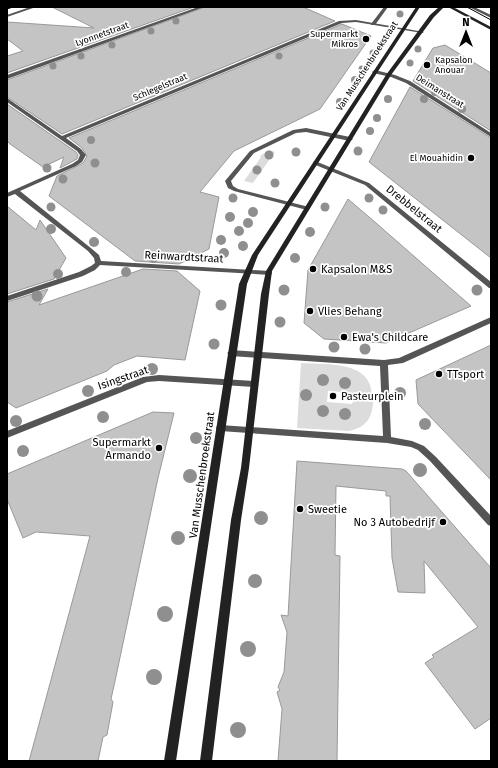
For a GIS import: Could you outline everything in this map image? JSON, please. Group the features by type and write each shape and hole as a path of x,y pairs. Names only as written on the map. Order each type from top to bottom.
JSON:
{"street":[{"path":"7,16 34,7"},
{"name":"Lyonnetstraat","path":"7,77 202,7"},
{"path":"373,24 386,7"},
{"name":"Van Musschenbroekstraat","path":"170,761 226,382 240,296 247,272 255,255 418,7"},
{"path":"206,761 269,273 274,261 389,75 422,32 432,16 442,7"},
{"path":"450,7 491,29"},
{"path":"472,7 491,18"},
{"name":"Schlegelstraat","path":"62,138 340,22 354,21 422,32"},
{"name":"Deimanstraat","path":"375,72 405,80 491,135"},
{"path":"7,100 82,153 82,159 74,165 7,194"},
{"path":"307,208 232,189 229,186 228,181 252,152 294,132 306,130 350,139"},
{"name":"Drebbelstraat","path":"315,164 360,180 371,187 491,286"},
{"path":"7,300 82,274 93,268 98,263 97,257 90,250 16,191"},
{"name":"Reinwardtstraat","path":"98,263 269,273"},
{"path":"231,353 384,362 400,361 491,320"},
{"path":"384,362 387,440"},
{"name":"Isingstraat","path":"7,435 146,379 159,378 254,384"},
{"path":"220,428 387,440 412,444 421,448 433,459 491,522"}],"shaded area":[{"path":"269,150 275,152 253,183 244,181 261,157 260,156"},
{"path":"301,363 347,367 365,376 370,385 372,397 354,396 353,393 328,391 327,402 352,404 354,400 373,402 371,413 364,425 349,431 297,428"}],"building":[{"path":"52,7 194,7 7,73 7,56 23,51 7,39 7,22 94,28"},
{"path":"205,7 303,7 335,21 62,134 7,97 7,80"},
{"path":"342,24 371,36 320,109 234,151 200,192 219,197 209,249 179,264 135,261 49,196 57,176 83,163 87,156 82,148 69,138"},
{"path":"445,45 491,73 491,131 413,81 433,48"},
{"path":"410,87 491,138 491,258 369,162"},
{"path":"7,104 76,152 78,155 77,159 60,168 64,157 43,167 10,144 7,141"},
{"path":"348,199 471,306 386,343 324,339 304,323 308,270"},
{"path":"7,206 36,230 40,220 66,258 54,279 7,294"},
{"path":"143,269 177,271 200,291 185,360 137,356 114,365 107,371 16,408 7,402 7,302 48,289 39,305"},
{"path":"491,345 491,480 418,404 416,380"},
{"path":"153,412 174,413 158,478 111,699 113,702 107,735 103,737 98,761 29,761 90,536 36,532 23,538 7,499 7,474"},
{"path":"297,461 402,469 406,471 491,568 491,718 475,729 425,663 434,657 432,655 478,627 424,561 425,593 398,592 392,558 390,496 386,496 386,491 336,486 335,555 340,556 337,761 278,761 282,709 277,692 280,690 278,687 284,672 287,632 281,615 288,616"}],"tram line":[{"path":"7,9 13,7"},
{"path":"467,7 491,20"}],"place":[{"name":"Supermarkt Mikros","path":"366,39"},
{"name":"Kapsalon Anouar","path":"427,65"},
{"name":"El Mouahidin","path":"471,158"},
{"name":"Kapsalon M&S","path":"313,269"},
{"name":"Vlies Behang","path":"310,311"},
{"name":"Ewa's Childcare","path":"344,337"},
{"name":"TTsport","path":"439,374"},
{"name":"Pasteurplein","path":"333,396"},
{"name":"Supermarkt Armando","path":"159,448"},
{"name":"Sweetie","path":"300,509"},
{"name":"No 3 Autobedrijf","path":"443,522"}]}
